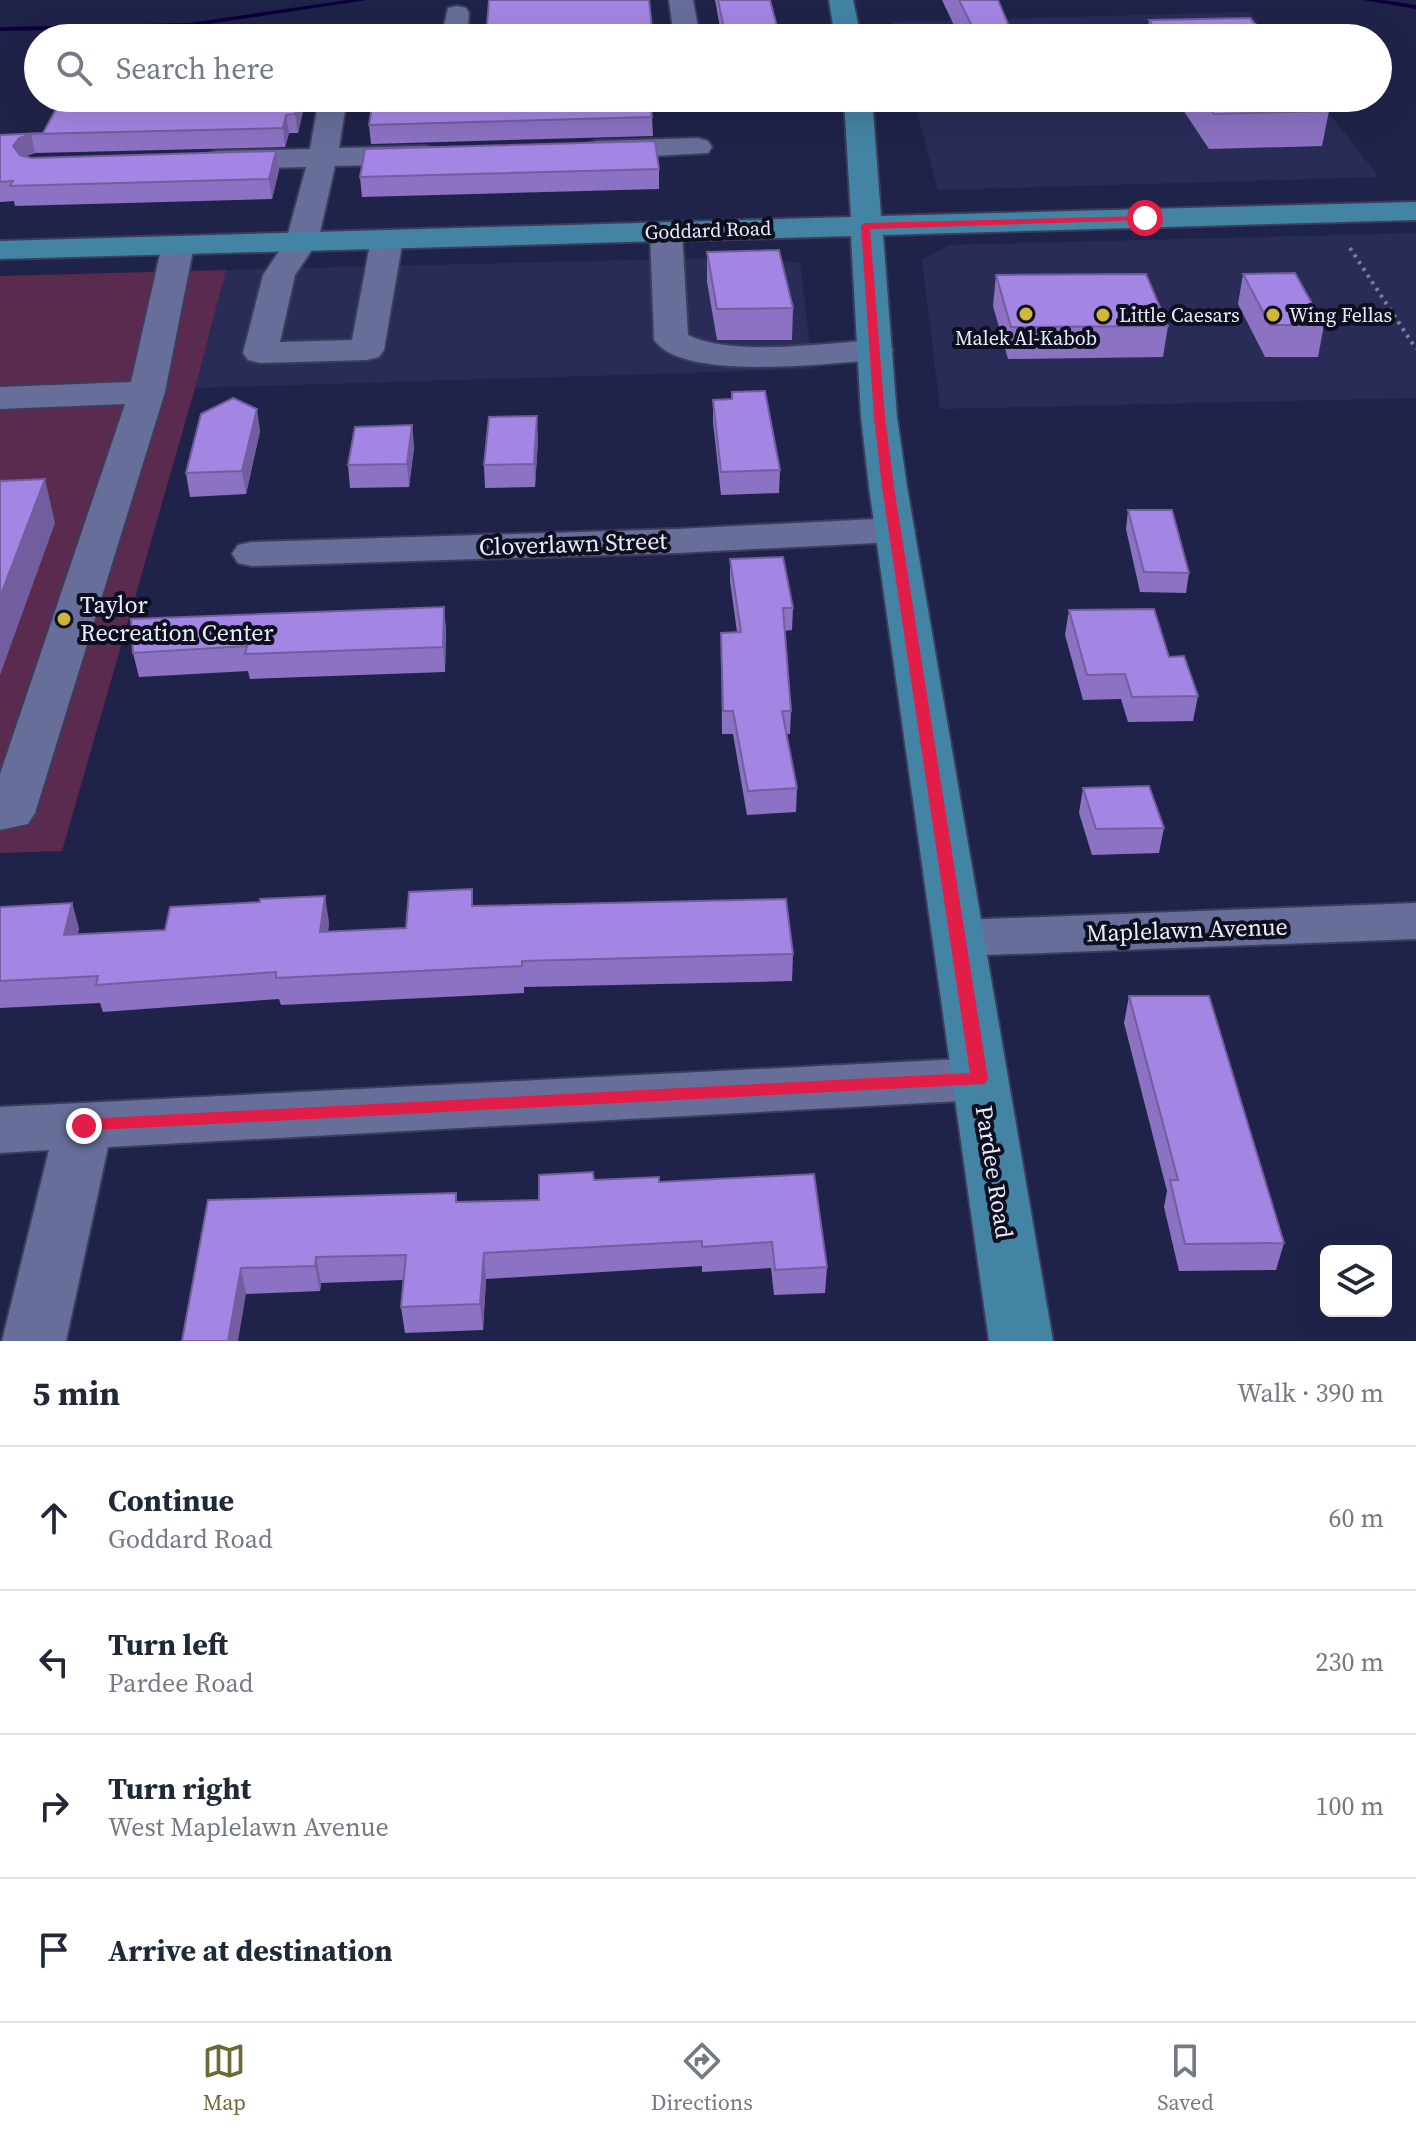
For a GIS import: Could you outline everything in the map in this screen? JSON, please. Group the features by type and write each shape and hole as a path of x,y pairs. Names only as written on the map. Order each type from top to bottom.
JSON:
{"main road":[{"path":"841,0 845,24"},
{"name":"Pardee Road","path":"859,112 879,417 1021,1341"},
{"name":"Goddard Road","path":"0,250 1416,211"}],"street":[{"path":"681,0 685,24"},
{"path":"456,24 457,13"},
{"path":"331,112 302,241 279,275 260,353 367,350 387,239"},
{"path":"573,151 698,147"},
{"path":"195,161 448,154"},
{"path":"666,231 671,340 683,350 711,356 876,350"},
{"path":"0,814 11,813 18,734 147,392 178,245"},
{"path":"0,398 147,392"},
{"name":"Cloverlawn Street","path":"252,554 895,530"},
{"name":"Maplelawn Avenue","path":"959,938 1416,921"},
{"path":"0,1130 980,1079"},
{"path":"34,1341 84,1126"}],"path":[{"path":"1350,248 1416,349"}],"shaded area":[{"path":"1250,12 1259,24 893,24"},
{"path":"917,112 1328,112 1379,177 938,190"},
{"path":"1416,233 1416,398 940,409 922,260 949,245"},
{"path":"754,257 800,263 813,369 195,388 226,270"},
{"name":"Taylor Recreation Center","path":"226,270 62,851 0,853 0,276"}],"building":[{"path":"489,0 649,0 652,24 487,24"},
{"path":"718,0 770,0 776,24 723,24"},
{"path":"959,0 998,0 1008,24 971,24"},
{"path":"1250,18 1255,24 1152,24 1149,20"},
{"path":"54,112 296,112 286,115 283,128 31,134 19,138 13,146 20,155 31,158 276,151 269,179 10,186 13,181 0,182 0,135 43,133"},
{"path":"371,112 651,112 652,117 369,125"},
{"path":"1213,112 1291,112 1214,114"},
{"path":"655,141 659,169 360,177 365,149"},
{"path":"779,250 793,308 717,309 707,252"},
{"path":"1295,273 1324,325 1270,325 1243,274"},
{"path":"1146,274 1168,326 1011,327 996,275"},
{"path":"765,391 780,470 721,472 713,400 732,399 732,392"},
{"path":"233,398 257,409 242,471 186,473 201,414"},
{"path":"537,416 534,464 484,465 489,417"},
{"path":"412,425 407,464 348,465 355,427"},
{"path":"45,479 0,597 0,481"},
{"path":"1128,510 1172,510 1189,573 1144,572"},
{"path":"783,557 793,608 783,608 791,711 782,711 797,788 748,791 733,711 723,711 721,633 741,632 730,559"},
{"path":"444,607 443,647 245,654 247,646 133,653 131,619"},
{"path":"1154,609 1169,657 1184,656 1198,696 1132,697 1125,674 1087,675 1069,610"},
{"path":"1149,786 1164,828 1096,829 1083,788"},
{"path":"472,889 472,906 786,899 793,954 522,961 522,966 276,978 276,972 96,985 98,976 0,981 0,907 72,903 64,935 165,930 170,907 325,896 320,932 406,928 409,892"},
{"path":"1129,996 1209,996 1284,1243 1185,1244 1170,1180 1178,1180"},
{"path":"593,1172 594,1180 659,1177 659,1182 814,1174 827,1267 775,1270 772,1242 702,1247 702,1241 484,1253 480,1304 401,1307 406,1255 316,1257 315,1266 241,1268 228,1341 182,1341 208,1200 456,1193 456,1202 539,1200 539,1175"}],"waterway":[{"path":"196,24 363,0"},
{"path":"1367,0 1416,7"},
{"path":"0,29 24,28"}],"place":[{"name":"Malek Al-Kabob","path":"1026,314"},
{"name":"Little Caesars","path":"1103,315"},
{"name":"Wing Fellas","path":"1273,315"},
{"name":"Taylor Recreation Center","path":"64,619"}],"route":[{"path":"84,1126 980,1079 888,487 879,417 865,226 1145,218"}]}
